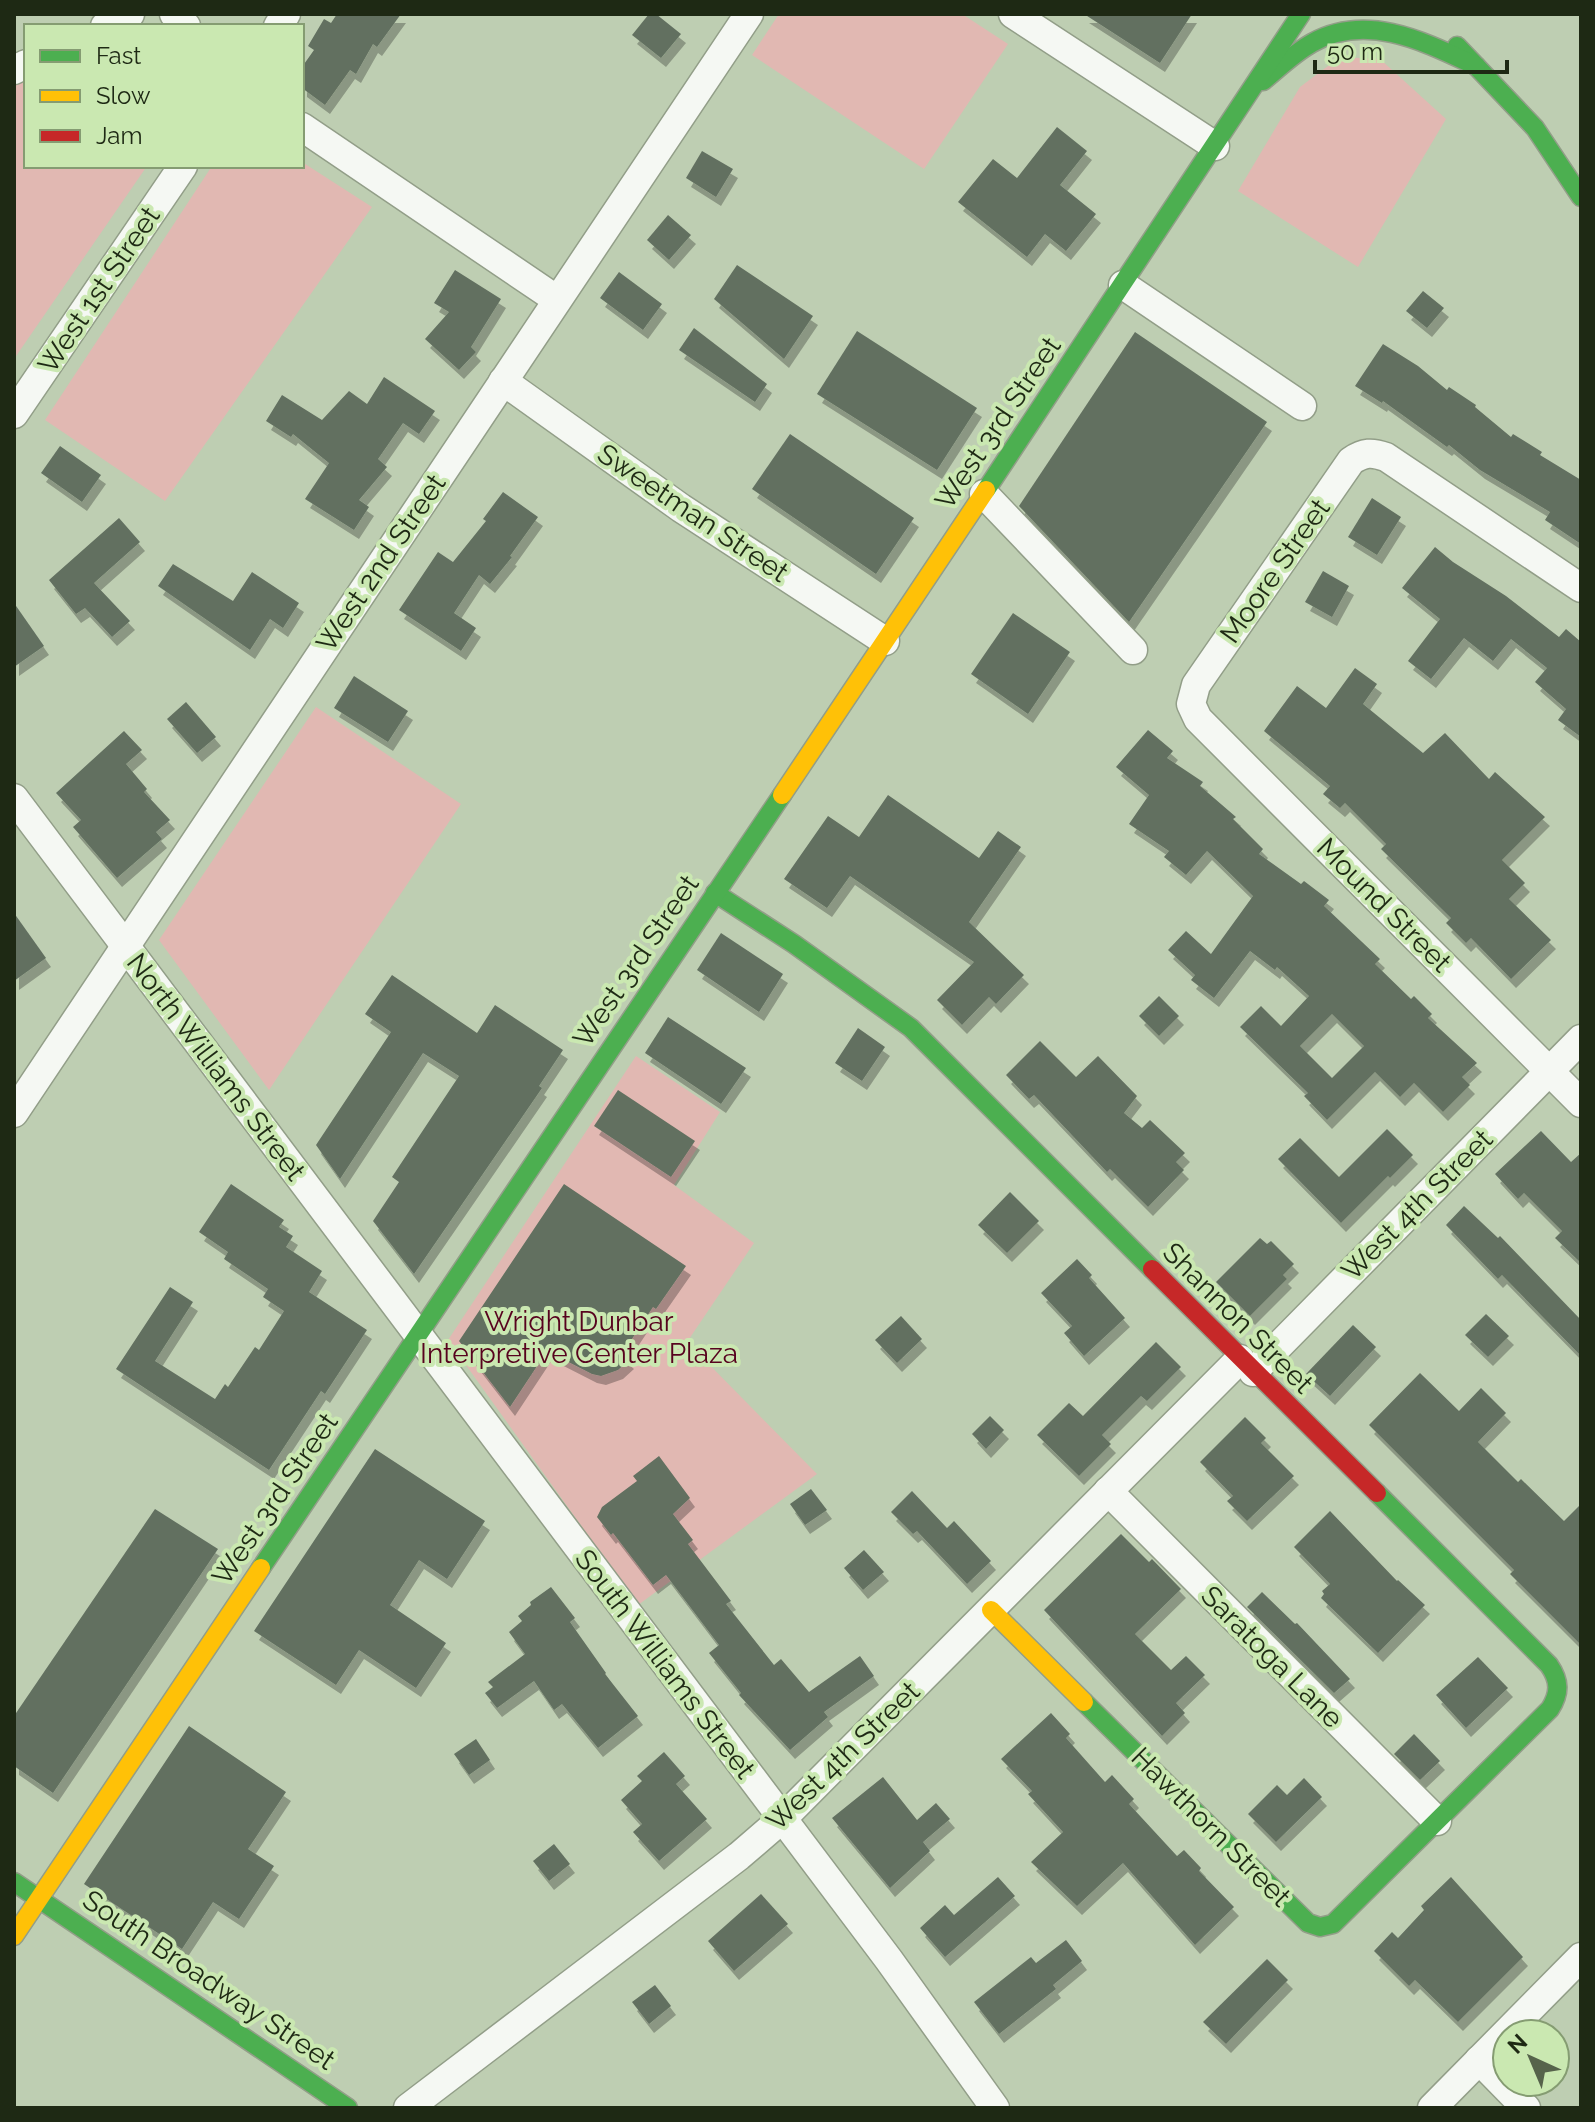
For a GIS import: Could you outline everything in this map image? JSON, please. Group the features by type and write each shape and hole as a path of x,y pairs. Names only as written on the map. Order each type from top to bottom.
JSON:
{"main road":[{"name":"West 3rd Street","path":"14,1936 984,494 1301,14"},
{"path":"1437,25 1535,128 1581,197"},
{"path":"1253,88 1314,41 1354,27 1383,29 1420,40 1476,66"},
{"path":"1535,128 1570,151"},
{"name":"Shannon Street","path":"715,893 794,944 911,1028 1556,1674 1560,1685 1559,1696 1550,1709 1437,1821"},
{"name":"Hawthorn Street","path":"991,1610 1308,1923 1320,1927 1333,1924 1437,1821"},
{"name":"South Broadway Street","path":"14,1882 348,2108"}],"street":[{"path":"109,24 130,14"},
{"name":"West 2nd Street","path":"14,1113 749,14"},
{"path":"1013,14 1215,146"},
{"path":"304,128 556,299"},
{"name":"West 1st Street","path":"14,414 182,168"},
{"path":"1123,285 1302,406"},
{"name":"Sweetman Street","path":"503,381 681,508 885,641"},
{"name":"Moore Street","path":"1191,704 1196,685 1351,461 1360,454 1374,453 1386,457 1581,588"},
{"path":"984,494 1133,650"},
{"name":"Mound Street","path":"1191,704 1198,719 1581,1103"},
{"name":"North Williams Street","path":"14,798 417,1337"},
{"name":"West 4th Street","path":"408,2108 739,1856 782,1819 1108,1491 1246,1366 1581,1039"},
{"name":"South Williams Street","path":"417,1337 889,1960 995,2108"},
{"name":"Saratoga Lane","path":"1108,1491 1437,1821"},
{"path":"1432,2108 1581,1957"},
{"path":"1479,2060 1526,2108"}],"green space":[{"path":"779,14 962,14 1008,44 924,169 752,55"},
{"path":"1340,57 1380,59 1446,119 1358,267 1238,191 1300,87"},
{"path":"24,82 24,168 146,168 14,359 14,86"},
{"path":"304,163 372,207 165,501 45,420 211,168 304,168"},
{"path":"316,707 461,804 269,1090 159,940"},
{"name":"Wright Dunbar Interpretive Center Plaza","path":"636,1056 720,1112 674,1185 754,1243 687,1342 817,1474 638,1605 448,1340"}],"building":[{"path":"337,14 401,14 377,47 373,44 356,74 350,70 325,105 304,89 304,64 314,50 308,46 324,19 331,23"},
{"path":"649,14 656,14 681,34 661,58 632,35"},
{"path":"1084,14 1192,14 1160,63"},
{"path":"1057,127 1087,151 1060,185 1096,214 1066,251 1045,234 1027,257 958,202 993,159 1017,178"},
{"path":"702,151 733,169 716,197 686,178"},
{"path":"668,215 691,235 669,260 647,240"},
{"path":"737,265 813,316 784,359 714,299"},
{"path":"455,270 501,299 471,347 476,352 459,370 425,339 449,312 434,303"},
{"path":"619,272 662,304 643,330 600,298"},
{"path":"1423,291 1444,308 1427,328 1406,311"},
{"path":"694,328 767,384 755,402 679,350"},
{"path":"857,331 977,408 937,470 817,394"},
{"path":"1135,332 1267,422 1129,622 1019,506"},
{"path":"1383,344 1418,366 1447,390 1449,387 1476,405 1511,437 1513,434 1581,480 1581,544 1545,520 1550,512 1480,470 1449,445 1447,447 1383,401 1355,386"},
{"path":"384,377 435,411 419,434 403,423 378,459 387,467 359,500 369,507 354,530 305,499 329,463 293,434 291,437 266,421 282,395 322,420 349,391 367,404"},
{"path":"790,434 914,518 876,574 752,489"},
{"path":"60,446 101,475 82,502 41,473"},
{"path":"503,492 538,517 490,584 479,575 454,613 476,628 461,651 399,610 438,552 453,562 486,521 483,519"},
{"path":"1372,498 1401,517 1377,555 1348,537"},
{"path":"119,518 140,542 94,583 130,621 112,637 85,608 76,614 49,580"},
{"path":"1435,547 1559,637 1566,629 1581,642 1581,737 1558,720 1566,709 1535,682 1547,668 1511,639 1493,661 1464,638 1431,679 1408,661 1440,619 1402,588"},
{"path":"173,564 233,601 252,572 299,603 283,628 270,619 250,650 158,586"},
{"path":"1323,571 1349,586 1332,617 1305,602"},
{"path":"14,603 44,646 14,667"},
{"path":"1013,613 1070,652 1028,714 971,674"},
{"path":"1355,668 1377,684 1363,704 1423,753 1445,733 1489,779 1495,772 1545,817 1502,860 1525,883 1509,899 1551,940 1511,979 1471,938 1466,943 1446,923 1451,918 1381,849 1386,844 1345,803 1340,808 1323,794 1330,786 1264,731 1297,686 1326,708"},
{"path":"354,676 408,711 388,742 334,708"},
{"path":"186,702 216,737 197,753 167,719"},
{"path":"1148,730 1173,751 1167,758 1203,782 1200,786 1236,817 1233,819 1263,849 1259,854 1329,900 1324,906 1380,959 1375,964 1411,999 1414,996 1432,1014 1428,1018 1477,1063 1462,1077 1470,1085 1443,1112 1414,1083 1400,1097 1375,1072 1327,1120 1304,1096 1308,1093 1240,1027 1261,1006 1281,1026 1309,996 1277,967 1275,970 1250,951 1214,998 1191,980 1195,975 1168,950 1186,931 1211,954 1253,896 1207,851 1186,875 1164,857 1169,851 1129,824 1149,795 1116,767","holes":["1332,1014 1364,1046 1332,1078 1300,1046"]},
{"path":"124,731 142,750 126,764 147,789 144,792 170,820 156,832 162,839 117,878 73,827 81,820 56,793"},
{"path":"888,795 979,858 998,831 1021,847 969,922 1024,975 996,1004 989,997 962,1025 937,1000 974,962 850,876 827,908 784,879 828,816 859,837"},
{"path":"14,913 46,958 14,981"},
{"path":"721,933 783,974 759,1012 697,970"},
{"path":"392,975 477,1033 495,1005 563,1050 539,1086 542,1088 414,1274 373,1221 399,1182 392,1177 459,1076 423,1053 340,1179 316,1145 391,1032 365,1014"},
{"path":"1159,996 1179,1016 1159,1036 1139,1016"},
{"path":"668,1017 746,1068 721,1104 645,1053"},
{"path":"858,1028 885,1047 862,1081 835,1063"},
{"path":"1040,1041 1076,1077 1098,1056 1137,1096 1124,1113 1142,1128 1150,1120 1185,1153 1176,1162 1184,1170 1148,1207 1110,1169 1107,1172 1034,1095 1029,1099 1006,1075"},
{"path":"618,1090 695,1141 671,1177 594,1126"},
{"path":"1387,1129 1413,1155 1341,1223 1278,1159 1300,1138 1339,1177"},
{"path":"1541,1131 1571,1162 1581,1153 1581,1263 1555,1238 1562,1231 1524,1193 1518,1199 1495,1174"},
{"path":"231,1184 284,1220 279,1227 293,1236 286,1247 322,1271 309,1292 367,1330 325,1394 321,1391 269,1470 116,1369 170,1287 193,1302 155,1361 215,1399 225,1384 228,1387 255,1347 259,1350 284,1311 263,1297 268,1289 224,1259 228,1252 199,1232"},
{"path":"564,1184 686,1266 656,1309 653,1307 622,1354 629,1360 618,1370 601,1376 592,1374 547,1351 510,1407 459,1341"},
{"path":"1010,1192 1039,1221 1007,1253 978,1225"},
{"path":"1464,1206 1498,1238 1500,1236 1581,1320 1581,1356 1502,1275 1498,1279 1446,1225"},
{"path":"1260,1238 1267,1244 1271,1241 1294,1264 1283,1275 1287,1279 1250,1316 1216,1282"},
{"path":"1077,1259 1092,1275 1089,1278 1125,1318 1084,1356 1064,1333 1072,1326 1041,1293"},
{"path":"1486,1314 1509,1336 1488,1357 1465,1335"},
{"path":"901,1316 922,1339 897,1363 875,1340"},
{"path":"1353,1325 1376,1347 1330,1396 1306,1374"},
{"path":"1156,1342 1181,1367 1147,1401 1141,1396 1102,1435 1111,1444 1079,1476 1037,1435 1069,1403 1083,1416"},
{"path":"1420,1373 1459,1411 1481,1388 1506,1413 1478,1442 1564,1521 1581,1504 1581,1645 1510,1574 1514,1570 1369,1425"},
{"path":"990,1416 1004,1430 986,1449 972,1434"},
{"path":"1245,1417 1266,1438 1261,1443 1294,1476 1247,1521 1227,1501 1233,1496 1200,1462"},
{"path":"375,1449 485,1521 447,1579 419,1560 390,1605 446,1643 416,1688 359,1650 336,1685 254,1631"},
{"path":"659,1456 690,1498 673,1514 693,1540 688,1544 731,1601 726,1604 774,1665 781,1659 809,1692 860,1656 874,1676 824,1712 828,1717 790,1750 739,1695 741,1693 709,1653 719,1645 666,1575 653,1585 597,1517 602,1507 637,1481 633,1476"},
{"path":"811,1489 827,1510 805,1525 790,1504"},
{"path":"912,1491 947,1528 954,1521 991,1561 967,1584 917,1531 913,1534 891,1512"},
{"path":"155,1509 218,1549 53,1793 14,1766 14,1716"},
{"path":"1330,1511 1397,1581 1425,1605 1378,1653 1321,1598 1324,1594 1322,1591 1330,1584 1294,1547"},
{"path":"1121,1534 1149,1562 1152,1559 1181,1589 1135,1634 1171,1670 1186,1656 1205,1675 1176,1703 1185,1713 1162,1736 1044,1610"},
{"path":"864,1550 884,1572 863,1590 844,1568"},
{"path":"551,1587 575,1618 570,1622 605,1674 638,1716 598,1748 562,1704 554,1710 534,1681 497,1708 485,1693 493,1687 488,1682 525,1654 509,1632 522,1621 518,1616 531,1605 530,1602"},
{"path":"1262,1592 1297,1623 1350,1679 1334,1693 1247,1607"},
{"path":"1478,1657 1508,1688 1466,1728 1436,1695"},
{"path":"1051,1713 1070,1734 1066,1738 1105,1782 1112,1775 1134,1799 1129,1804 1177,1856 1184,1850 1201,1868 1199,1871 1234,1907 1195,1945 1123,1863 1077,1906 1031,1862 1063,1832 1028,1794 1032,1791 1001,1759"},
{"path":"189,1726 286,1792 248,1849 274,1866 239,1919 213,1902 182,1949 84,1884"},
{"path":"1414,1734 1440,1761 1420,1780 1394,1754"},
{"path":"476,1739 490,1760 469,1775 454,1754"},
{"path":"664,1752 685,1776 676,1784 707,1819 659,1861 633,1832 642,1824 621,1800 642,1781 637,1776"},
{"path":"883,1777 917,1820 936,1803 950,1819 923,1842 930,1851 890,1888 832,1818"},
{"path":"1304,1778 1322,1797 1276,1842 1248,1814 1277,1785 1287,1795"},
{"path":"554,1844 570,1864 549,1881 533,1861"},
{"path":"998,1877 1015,1896 945,1957 920,1928 945,1905 954,1915"},
{"path":"1451,1877 1523,1957 1458,2022 1415,1980 1409,1986 1374,1951 1392,1932 1398,1938 1424,1910 1421,1906"},
{"path":"761,1894 788,1924 734,1971 708,1941"},
{"path":"1066,1940 1082,1961 1053,1985 1056,1989 999,2034 974,2002 1031,1957 1036,1963"},
{"path":"1267,1959 1288,1980 1226,2044 1203,2022"},
{"path":"655,1985 671,2006 649,2024 632,2002"}],"traffic: fast":[{"path":"986,490 1301,14"},
{"path":"1263,81 1312,43 1354,30 1396,34 1476,66"},
{"path":"1457,46 1535,128 1581,197"},
{"path":"261,1568 782,795"},
{"path":"715,893 794,944 911,1028 1152,1269"},
{"path":"1084,1702 1308,1923 1320,1927 1333,1924 1550,1709 1557,1692 1557,1682 1549,1665 1377,1493"},
{"path":"14,1882 348,2108"}],"traffic: slow":[{"path":"782,795 986,490"},
{"path":"14,1936 261,1568"},
{"path":"991,1610 1084,1702"}],"traffic: jam":[{"path":"1152,1269 1377,1493"}]}
